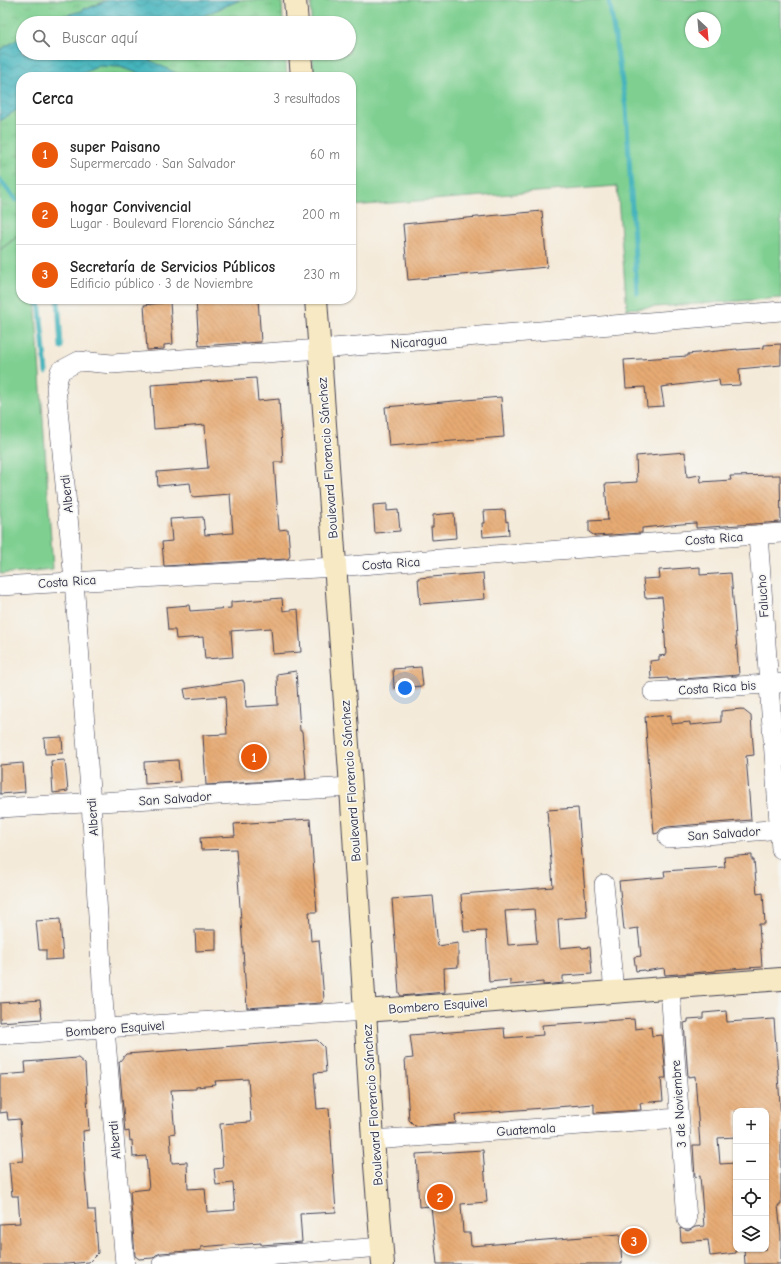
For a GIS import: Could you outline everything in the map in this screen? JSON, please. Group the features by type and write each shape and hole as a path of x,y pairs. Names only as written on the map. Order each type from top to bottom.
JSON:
{"main road":[{"path":"295,0 296,16"},
{"path":"301,60 302,72"},
{"name":"Boulevard Florencio Sánchez","path":"316,304 351,787 373,1140 383,1256"},
{"name":"Bombero Esquivel","path":"365,1011 781,979"}],"street":[{"name":"Nicaragua","path":"60,371 79,361 112,364 320,349 781,311"},
{"name":"Alberdi","path":"60,371 56,387 74,581 91,803 105,1029 125,1264"},
{"name":"Costa Rica","path":"0,586 335,567 781,533"},
{"name":"Falucho","path":"758,535 775,683 781,849"},
{"name":"Costa Rica bis","path":"653,692 775,683"},
{"name":"San Salvador","path":"0,808 351,787"},
{"name":"San Salvador","path":"668,838 780,829"},
{"path":"604,884 614,992"},
{"name":"3 de Noviembre","path":"670,988 687,1220"},
{"name":"Bombero Esquivel","path":"0,1036 365,1011"},
{"name":"Guatemala","path":"373,1140 679,1118"},
{"path":"162,1264 383,1256"}],"green space":[{"path":"0,0 108,0 86,9 84,8 82,11 64,16 16,16 16,40 0,50"},
{"path":"240,0 276,0 282,2 283,16 202,16"},
{"path":"311,0 781,0 781,298 627,309 617,186 356,206 356,72 313,72 312,60 356,60 356,16 311,16"},
{"path":"149,60 286,60 287,72 174,72"},
{"path":"98,66 120,67 134,72 85,72"},
{"path":"16,110 16,237 0,250 0,121"},
{"path":"16,238 16,304 35,304 53,569 0,574 0,250"}],"water":[{"path":"108,0 240,0 202,16 64,16 82,11 84,8 87,9"},
{"path":"16,40 16,60 149,60 174,72 134,72 120,67 99,66 86,72 16,72 16,110 0,121 0,50"}],"building":[{"path":"542,211 547,267 408,280 403,224"},
{"path":"170,304 173,344 164,345 164,349 147,350 144,305"},
{"path":"196,304 258,304 261,342 199,346"},
{"path":"781,344 781,365 739,369 740,385 720,386 719,380 661,387 664,406 647,407 645,387 626,388 624,360 688,356 688,354 764,348 764,345"},
{"path":"256,378 258,401 279,399 283,462 274,462 279,530 288,529 290,556 288,559 164,566 162,542 172,541 170,519 203,517 205,535 233,533 230,494 192,497 190,483 158,486 157,472 208,468 205,425 154,429 151,385"},
{"path":"501,397 504,437 389,446 385,407"},
{"path":"685,452 687,477 700,475 701,482 731,480 730,476 780,475 781,522 696,528 696,523 681,524 642,528 642,533 595,536 589,532 589,521 608,520 605,484 637,482 636,456"},
{"path":"387,504 387,511 398,510 400,531 375,533 373,505"},
{"path":"505,510 506,522 508,521 509,535 483,537 482,523 485,523 484,511"},
{"path":"454,513 456,538 432,540 431,527 433,527 433,515"},
{"path":"700,567 700,575 731,573 739,675 668,680 668,678 651,679 650,661 659,660 659,656 666,655 663,605 662,597 645,598 643,579 660,578 659,570"},
{"path":"483,573 485,599 420,604 418,578"},
{"path":"282,598 283,611 298,609 301,652 273,654 271,628 231,631 233,657 205,659 203,637 176,639 175,630 168,630 166,607 189,605 190,611 231,608 231,602"},
{"path":"421,667 423,686 394,688 393,669"},
{"path":"296,671 300,731 302,731 306,779 206,785 203,735 227,734 225,696 186,699 184,689 243,680 246,707 278,705 277,674"},
{"path":"742,709 751,716 754,755 746,756 751,820 667,827 654,834 645,717 671,715 671,724 690,722 690,725 721,722 721,711"},
{"path":"62,737 63,753 45,754 44,738"},
{"path":"65,760 68,791 53,793 51,761"},
{"path":"178,760 180,782 145,784 144,762"},
{"path":"23,763 25,792 0,794 0,765"},
{"path":"578,808 587,917 558,919 560,948 581,946 582,948 590,947 592,974 563,976 563,983 543,985 543,982 510,985 510,980 489,982 486,931 464,932 461,894 553,887 547,810","holes":["534,909 537,943 508,945 505,911"]},
{"path":"310,819 317,912 309,912 311,941 319,940 324,999 321,1003 247,1008 236,849 201,850 200,838 235,836 234,824"},
{"path":"752,855 752,860 754,860 757,894 763,893 765,924 759,924 762,967 665,975 664,968 636,971 634,957 641,956 638,928 624,930 619,881 665,877 664,871 725,867 724,857"},
{"path":"433,896 438,946 458,943 458,967 444,968 445,992 401,996 399,993 392,899"},
{"path":"60,919 63,959 46,960 46,950 39,950 36,921"},
{"path":"195,930 216,930 216,950 196,951"},
{"path":"40,1000 42,1019 0,1022 0,1003"},
{"path":"726,1011 727,1022 774,1019 781,1118 781,1205 778,1205 781,1235 781,1264 745,1264 744,1252 769,1252 769,1108 733,1108 733,1137 718,1138 720,1164 733,1163 733,1252 736,1253 710,1256 708,1240 681,1242 680,1228 688,1231 695,1227 704,1226 700,1176 695,1177 693,1145 700,1145 695,1076 688,1077 684,1023 688,1022 688,1019 703,1018 703,1013"},
{"path":"634,1019 635,1029 651,1027 652,1036 662,1035 666,1078 661,1078 663,1101 640,1103 641,1110 594,1113 594,1104 455,1115 456,1123 415,1126 409,1120 405,1059 413,1058 410,1035 504,1028 505,1038 543,1035 542,1025"},
{"path":"317,1040 324,1047 326,1072 314,1073 317,1109 329,1108 336,1212 300,1214 302,1242 261,1245 261,1243 235,1244 201,1247 201,1250 161,1253 153,1258 139,1259 135,1256 130,1191 149,1189 146,1156 133,1157 132,1140 130,1141 129,1131 125,1132 119,1062 126,1054","holes":["248,1079 251,1122 220,1124 223,1168 214,1169 216,1185 233,1183 235,1210 207,1212 205,1188 188,1189 187,1162 172,1163 170,1134 175,1133 171,1090 196,1089 196,1087 216,1085 215,1081"]},
{"path":"78,1058 85,1064 89,1130 83,1131 85,1174 88,1210 95,1210 98,1253 89,1262 67,1264 0,1264 0,1224 20,1223 18,1196 12,1196 9,1162 23,1161 20,1119 8,1120 7,1112 0,1113 0,1075 26,1073 25,1062"},
{"path":"483,1150 487,1202 461,1204 463,1233 470,1233 471,1246 620,1234 622,1264 437,1264 431,1206 419,1207 416,1154"}],"waterway":[{"path":"609,0 626,107 637,293"},
{"path":"0,180 16,200"},
{"path":"39,304 46,372"},
{"path":"58,304 61,347"}],"place":[{"name":"super Paisano","path":"254,757"},
{"name":"hogar Convivencial","path":"440,1197"},
{"name":"Secretaría de Servicios Públicos","path":"634,1241"}]}
